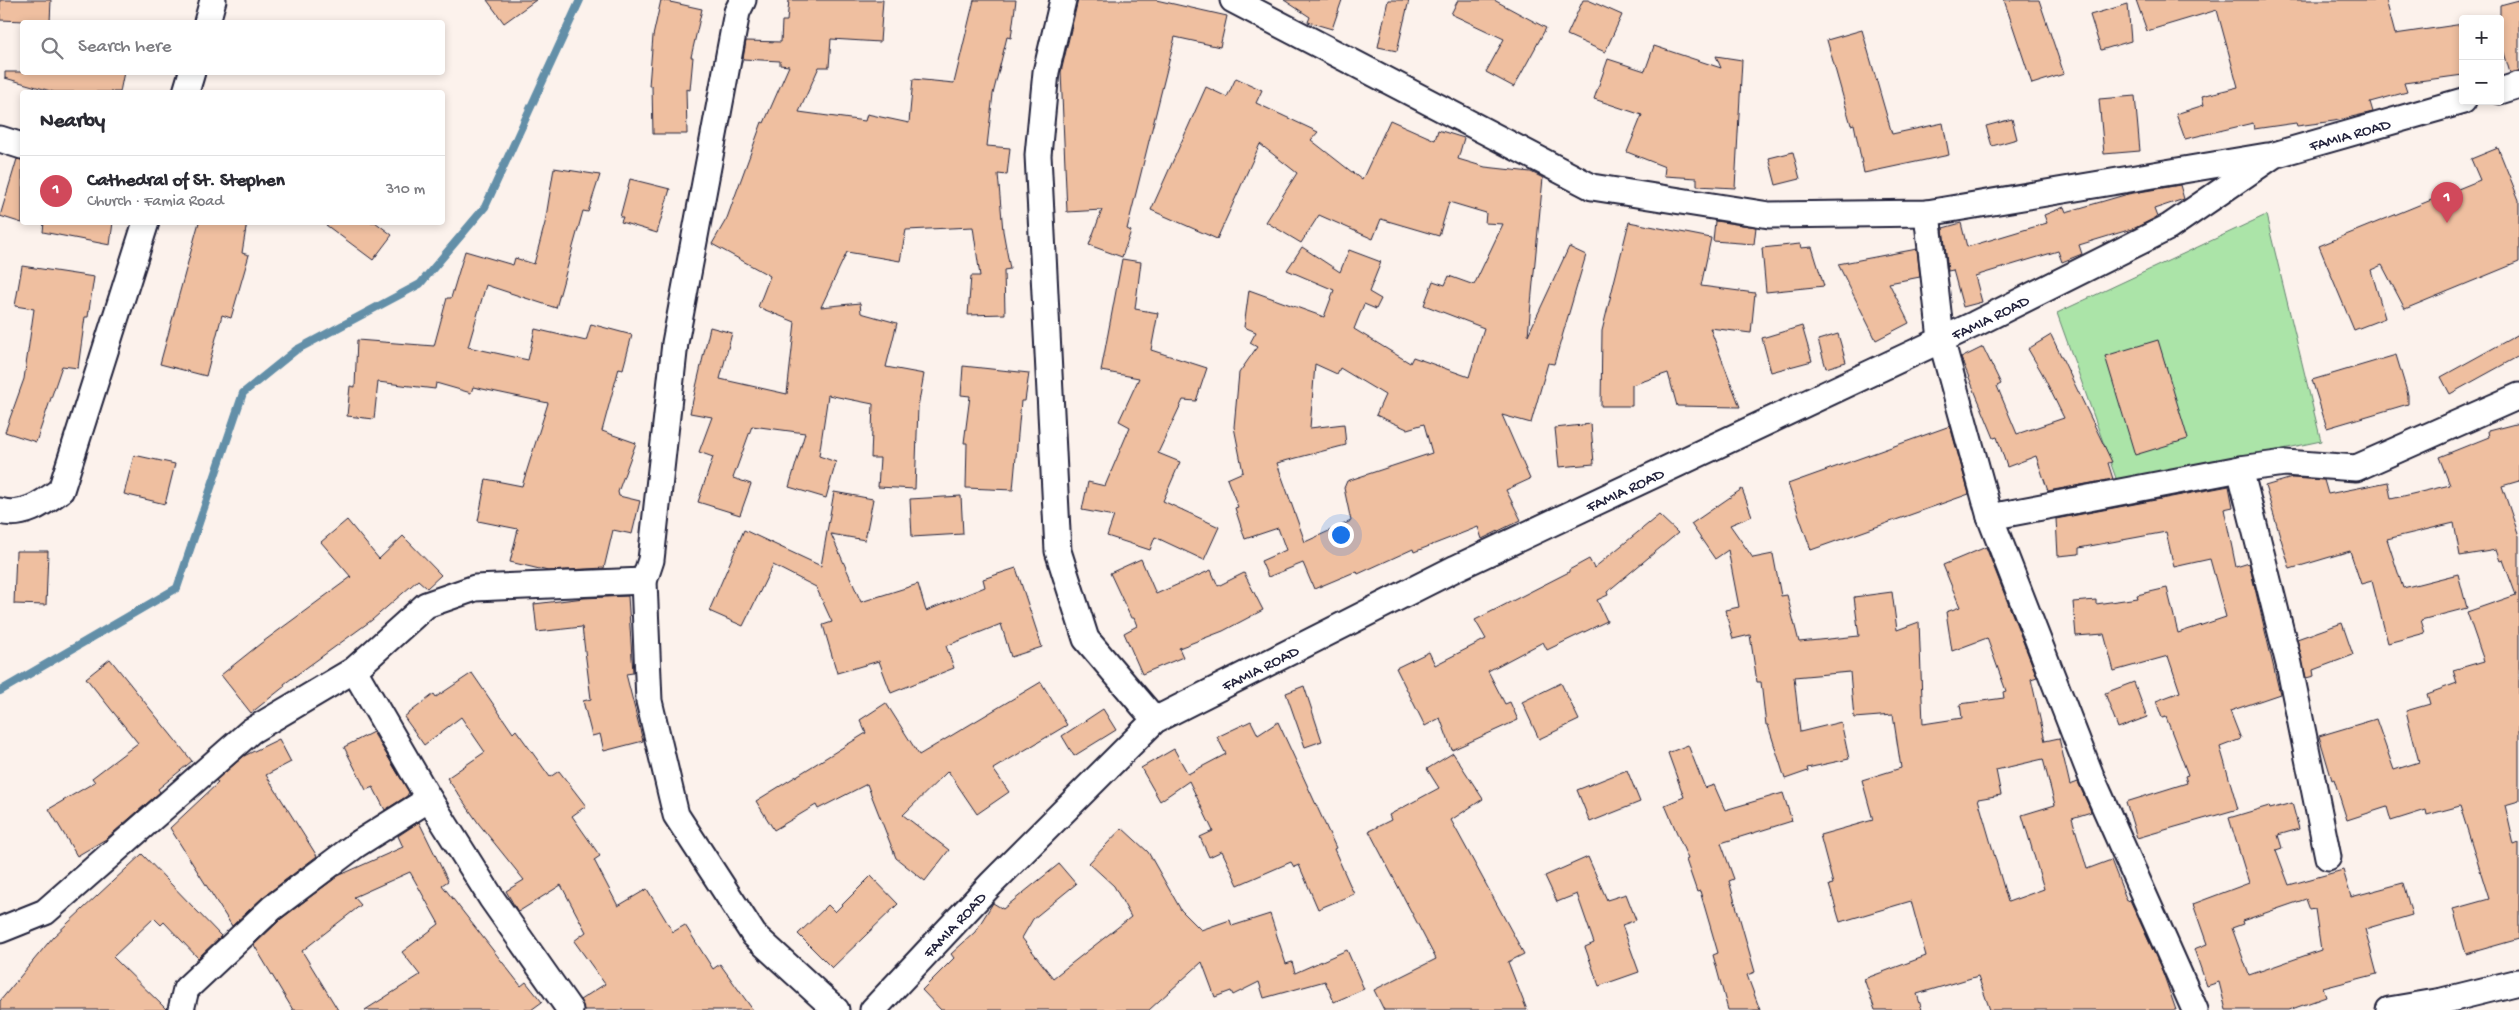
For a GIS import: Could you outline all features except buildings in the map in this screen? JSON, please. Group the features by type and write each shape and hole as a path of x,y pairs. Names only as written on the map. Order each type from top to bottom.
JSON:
{"street":[{"path":"208,20 214,0"},
{"path":"743,0 737,12 675,344 651,560 644,581 649,701 676,815 754,936 836,1010"},
{"path":"1063,0 1046,72 1038,155 1058,551 1086,639 1155,720"},
{"path":"1233,0 1592,187 1769,216 1927,213 2274,155"},
{"path":"187,90 191,75"},
{"path":"2504,90 2519,85"},
{"name":"FAMIA ROAD","path":"873,1010 992,883 1155,720 1456,568 1942,339 2169,227 2274,155 2459,102"},
{"path":"0,139 20,145"},
{"path":"1927,213 1942,339 1990,517 2091,776 2195,1010"},
{"path":"0,511 10,514 36,508 61,490 145,225"},
{"path":"1990,517 2240,469 2284,463 2356,468 2519,396"},
{"path":"2240,469 2289,664 2328,857"},
{"path":"0,930 45,912 251,731 354,670 426,605 475,588 644,581"},
{"path":"354,670 429,799 492,899 570,1010"},
{"path":"182,1010 186,989 272,908 356,845 429,799"},
{"path":"2389,1010 2442,1001 2519,982"}],"green space":[{"path":"2266,215 2321,441 2135,480 2117,481 2057,313"}],"waterway":[{"path":"0,691 177,588 243,393 296,350 420,284 485,207 580,0"}],"place":[{"name":"Cathedral of St. Stephen","path":"2447,223"}]}
